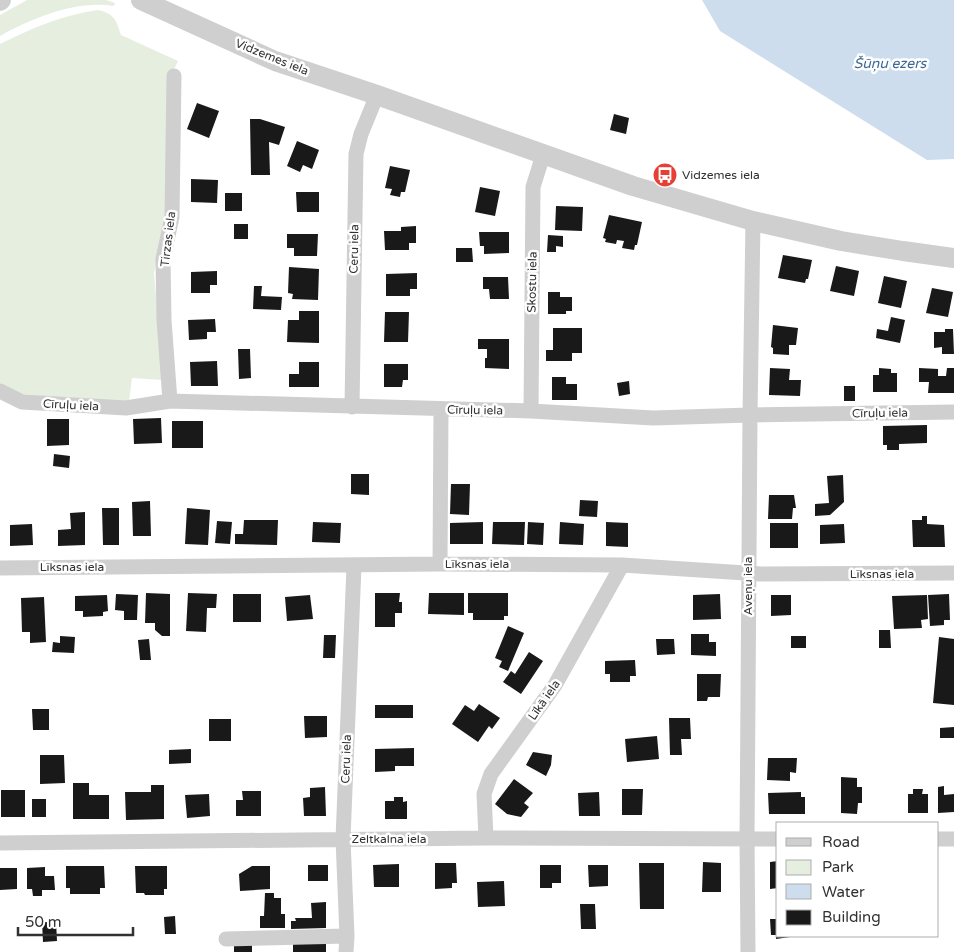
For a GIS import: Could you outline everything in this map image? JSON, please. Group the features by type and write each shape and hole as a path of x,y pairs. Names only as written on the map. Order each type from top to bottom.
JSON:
{"street":[{"name":"Vidzemes iela","path":"141,0 275,61 377,95 633,186 753,221 841,241 954,258"},
{"name":"Tirzas iela","path":"170,401 164,320 163,259 172,217 174,76"},
{"name":"Ceru iela","path":"352,407 356,154 360,134 377,95"},
{"name":"Skostu iela","path":"531,411 533,187 544,155"},
{"name":"Aveņu iela","path":"748,952 748,574 753,221"},
{"name":"Cīruļu iela","path":"0,391 22,402 126,408 170,401 531,411 653,418 750,414 954,412"},
{"path":"440,564 441,409"},
{"name":"Līksnas iela","path":"0,568 440,564 622,565 748,574 954,573"},
{"name":"Līkā iela","path":"486,838 484,794 491,774 555,685 622,565"},
{"name":"Ceru iela","path":"346,952 344,839 354,566"},
{"name":"Zeltkalna iela","path":"0,843 486,838 776,839"},
{"path":"939,839 954,839"},
{"path":"226,939 347,936"}],"green space":[{"path":"27,0 106,0 115,3 114,6 84,6 55,12 26,23 0,36 0,15"},
{"path":"98,10 108,13 114,18 121,35 178,61 171,75 167,218 154,273 163,380 132,378 129,402 25,399 0,387 0,44 48,23 72,15"}],"water":[{"name":"Šūņu ezers","path":"702,0 954,0 954,159 927,160 720,31"}],"building":[{"path":"197,103 219,111 209,138 187,129"},
{"path":"614,114 629,118 626,134 610,130"},
{"path":"250,119 260,119 285,127 279,145 269,142 270,175 251,175"},
{"path":"297,141 319,150 312,169 303,165 300,172 287,166"},
{"path":"390,166 410,170 405,192 401,192 400,197 390,195 392,189 385,188"},
{"path":"191,179 218,180 217,203 191,202"},
{"path":"480,187 500,191 495,216 475,212"},
{"path":"296,192 319,192 319,212 297,212"},
{"path":"225,193 242,193 242,211 225,211"},
{"path":"556,206 583,207 582,231 555,230"},
{"path":"609,215 642,222 637,245 635,245 634,250 622,248 624,241 617,240 616,244 605,242 606,239 603,238"},
{"path":"234,224 248,224 248,239 234,239"},
{"path":"416,226 416,243 409,243 409,250 385,250 384,231 401,231 401,227"},
{"path":"479,232 509,232 509,253 484,254 484,246 480,246"},
{"path":"287,234 318,234 317,256 294,256 294,248 287,248"},
{"path":"548,235 563,236 563,247 556,246 556,252 547,252"},
{"path":"456,248 472,248 473,262 456,262"},
{"path":"783,255 812,260 808,279 806,279 805,283 778,278"},
{"path":"836,266 859,271 854,296 830,291"},
{"path":"289,267 319,269 318,300 292,299 293,294 288,293"},
{"path":"217,271 217,285 210,285 210,293 191,293 191,272"},
{"path":"417,273 417,289 410,289 410,296 386,296 386,274"},
{"path":"884,276 907,281 901,308 878,303"},
{"path":"483,277 508,277 509,299 490,299 489,289 483,289"},
{"path":"254,286 262,286 261,296 282,297 281,310 253,309"},
{"path":"932,288 953,292 948,317 926,313"},
{"path":"548,292 560,292 560,297 572,297 572,311 566,311 566,314 548,314"},
{"path":"299,311 319,311 319,343 287,342 288,320 299,320"},
{"path":"385,312 409,312 408,342 384,342"},
{"path":"891,317 905,320 900,343 876,338 877,329 888,331"},
{"path":"215,319 216,332 207,332 207,339 189,340 188,320"},
{"path":"773,325 798,328 796,345 789,345 789,355 773,354 773,348 771,347"},
{"path":"553,328 582,328 582,353 572,353 572,361 546,361 546,350 553,350"},
{"path":"945,329 953,329 954,354 942,354 942,347 934,348 934,332 945,332"},
{"path":"478,339 509,339 509,369 485,368 487,349 478,349"},
{"path":"238,349 250,349 251,378 239,379"},
{"path":"217,361 218,386 191,386 190,362"},
{"path":"299,362 319,362 319,387 289,387 289,374 299,374"},
{"path":"384,364 408,364 408,380 403,380 402,387 384,387"},
{"path":"770,368 790,369 789,380 801,380 800,396 769,395"},
{"path":"879,368 891,369 891,373 897,373 897,392 873,392 873,375 879,375"},
{"path":"919,368 938,369 938,376 946,376 947,368 954,368 954,393 928,393 929,382 919,382"},
{"path":"552,377 566,377 566,384 577,384 577,400 552,400"},
{"path":"629,381 630,394 619,396 617,383"},
{"path":"844,386 855,386 855,401 844,401"},
{"path":"161,418 162,443 134,444 133,419"},
{"path":"47,419 69,419 69,445 47,446"},
{"path":"172,421 203,421 203,448 172,448"},
{"path":"927,425 927,443 899,444 899,450 887,450 887,445 883,445 883,426"},
{"path":"54,454 70,456 69,468 53,466"},
{"path":"351,474 369,474 369,495 351,494"},
{"path":"843,475 844,502 830,515 815,516 815,504 829,503 827,476"},
{"path":"451,484 470,484 469,515 450,514"},
{"path":"769,495 794,495 796,508 793,508 792,519 768,519"},
{"path":"580,500 598,501 597,517 579,516"},
{"path":"150,501 151,536 133,536 132,502"},
{"path":"102,508 119,508 119,545 103,545"},
{"path":"187,508 210,510 208,545 185,544"},
{"path":"85,512 85,545 58,546 58,530 71,529 70,513"},
{"path":"922,516 927,516 927,524 944,525 945,547 913,547 912,520 922,520"},
{"path":"244,520 278,520 277,545 235,544 235,534 243,534"},
{"path":"217,521 232,522 230,544 215,543"},
{"path":"313,522 341,523 340,543 312,542"},
{"path":"483,522 483,544 450,544 450,523"},
{"path":"493,522 525,522 524,545 492,544"},
{"path":"528,522 544,523 543,545 527,544"},
{"path":"560,522 584,524 583,545 559,544"},
{"path":"606,522 628,523 628,547 606,546"},
{"path":"770,523 798,523 798,548 770,548"},
{"path":"32,524 33,545 10,546 10,525"},
{"path":"844,524 845,543 820,544 820,525"},
{"path":"146,593 170,594 170,636 162,636 155,630 155,623 145,623"},
{"path":"188,593 217,594 216,608 207,608 206,632 186,631"},
{"path":"375,593 400,593 399,602 402,602 402,613 395,613 395,627 375,627"},
{"path":"429,593 464,593 464,615 428,614"},
{"path":"468,593 508,593 508,616 504,616 504,620 473,620 473,613 468,613"},
{"path":"116,594 138,595 137,620 124,620 124,611 115,610"},
{"path":"233,594 261,594 261,622 233,622"},
{"path":"720,594 721,619 693,620 693,595"},
{"path":"949,594 950,620 944,620 944,625 930,626 928,595"},
{"path":"107,595 108,611 103,612 103,616 83,617 83,611 75,611 75,596"},
{"path":"310,595 313,619 287,621 285,597"},
{"path":"771,595 791,595 791,615 771,616"},
{"path":"927,595 928,619 921,620 922,628 894,629 892,596"},
{"path":"44,597 46,642 30,643 30,632 22,632 21,598"},
{"path":"508,626 524,633 508,671 499,667 502,661 495,658"},
{"path":"879,630 890,630 891,648 879,648"},
{"path":"691,634 709,634 709,642 716,642 716,656 691,655"},
{"path":"324,635 336,635 335,658 323,658"},
{"path":"60,636 75,637 74,653 52,652 53,642 60,643"},
{"path":"791,636 806,636 806,648 791,648"},
{"path":"939,637 954,639 954,705 933,703"},
{"path":"149,639 151,660 140,660 138,640"},
{"path":"656,639 674,639 675,654 657,655"},
{"path":"529,652 543,661 521,694 503,682 511,671 515,674"},
{"path":"635,660 636,676 630,676 630,682 610,682 610,674 605,674 605,661"},
{"path":"697,674 721,674 720,697 708,697 707,701 697,701"},
{"path":"479,704 500,718 492,729 489,726 478,742 452,724 465,705 474,711"},
{"path":"375,705 413,705 413,718 375,718"},
{"path":"32,709 49,709 49,730 33,730"},
{"path":"304,716 327,716 327,737 305,738"},
{"path":"669,718 690,718 691,739 681,739 682,755 670,755"},
{"path":"209,719 231,719 231,741 209,741"},
{"path":"954,727 954,738 940,738 940,728"},
{"path":"657,736 659,759 627,762 625,739"},
{"path":"414,748 414,766 395,766 395,771 375,772 375,749"},
{"path":"191,749 191,763 169,764 169,750"},
{"path":"533,752 552,755 551,765 546,776 526,765"},
{"path":"40,755 64,755 65,783 40,784"},
{"path":"768,758 797,758 796,773 790,772 790,781 767,780"},
{"path":"841,777 857,778 857,787 862,787 862,803 858,803 857,814 841,813"},
{"path":"514,779 533,793 524,803 529,807 521,817 507,814 495,804"},
{"path":"73,783 89,783 89,795 109,795 109,819 73,819"},
{"path":"151,785 164,785 164,819 126,820 125,792 151,792"},
{"path":"944,786 944,795 954,794 954,812 938,813 938,787"},
{"path":"325,787 326,816 304,816 303,798 310,797 310,788"},
{"path":"622,789 643,789 642,815 622,815"},
{"path":"913,789 923,789 922,794 928,794 928,813 908,813 908,794 913,794"},
{"path":"1,790 25,790 25,817 1,817"},
{"path":"242,791 261,791 261,816 236,816 236,800 243,800"},
{"path":"599,792 600,816 579,816 578,793"},
{"path":"801,792 801,797 805,797 805,814 769,814 768,793"},
{"path":"209,794 210,816 187,818 185,795"},
{"path":"394,797 403,797 403,802 407,801 407,819 385,819 385,801 394,801"},
{"path":"32,799 46,799 46,817 32,817"},
{"path":"776,861 776,888 770,889 770,862"},
{"path":"703,862 721,863 721,892 702,892"},
{"path":"435,863 456,863 457,883 452,883 452,888 435,889"},
{"path":"639,863 664,863 664,909 640,909"},
{"path":"399,864 399,887 374,887 373,865"},
{"path":"308,865 328,865 328,881 308,881"},
{"path":"540,865 561,865 561,883 552,883 552,888 540,888"},
{"path":"588,865 608,865 608,886 589,887"},
{"path":"66,866 104,866 105,888 100,888 100,894 70,894 70,888 66,888"},
{"path":"135,866 167,866 167,889 164,889 164,895 136,893"},
{"path":"252,866 270,866 270,889 240,891 239,874"},
{"path":"45,867 45,876 54,876 55,890 42,890 42,896 33,896 32,889 27,889 27,868"},
{"path":"0,868 17,868 17,889 0,890"},
{"path":"504,881 505,906 478,907 477,882"},
{"path":"265,893 274,893 274,898 281,898 281,914 285,914 285,928 260,928 260,916 264,916"},
{"path":"326,902 326,928 291,929 291,921 296,921 295,918 312,918 311,903"},
{"path":"580,904 595,904 596,929 581,929"},
{"path":"175,916 176,934 165,934 164,917"},
{"path":"770,919 776,919 776,935 771,935"},
{"path":"42,922 56,922 57,941 43,942"},
{"path":"326,941 326,952 293,952 293,942"},
{"path":"234,943 252,943 252,952 234,952"}],"place":[{"name":"Vidzemes iela","path":"665,175"}]}
